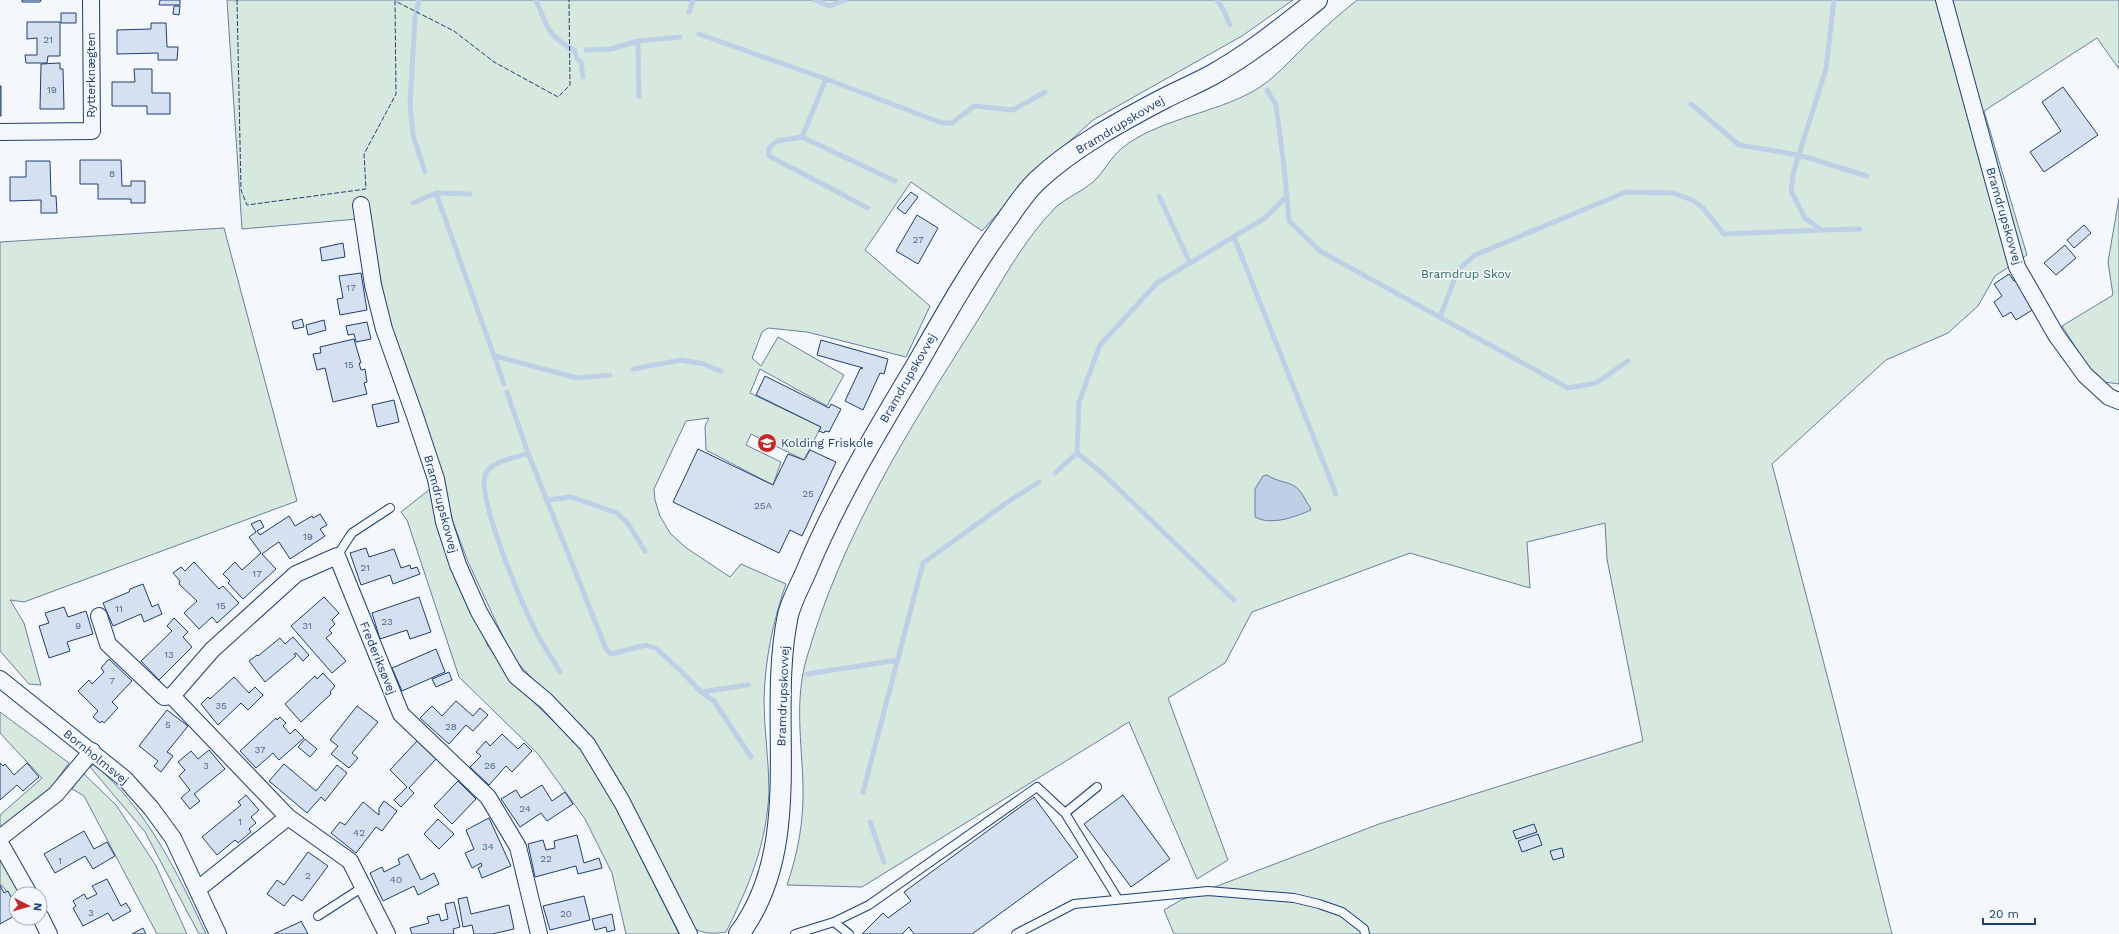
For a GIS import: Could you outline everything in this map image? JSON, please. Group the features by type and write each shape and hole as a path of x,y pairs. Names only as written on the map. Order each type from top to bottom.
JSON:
{"street":[{"name":"Rytterknægten","path":"0,132 92,131 91,0"},
{"name":"Bramdrupskovvej","path":"739,934 756,905 767,878 778,834 781,787 781,687 783,648 789,612 821,535 858,464 954,300 989,244 1037,181 1096,137 1162,99 1213,74 1282,28 1317,0"},
{"name":"Bramdrupskovvej","path":"1944,0 2018,267 2056,335 2085,375 2110,397 2119,401"},
{"name":"Bramdrupskovvej","path":"361,205 373,285 384,329 431,465 444,522 458,565 479,612 516,676 546,701 587,744 622,802 689,934"},
{"path":"99,616 108,644 164,697 172,696 212,650 296,574 337,556"},
{"name":"Frederiksøvej","path":"337,556 400,714 488,797 518,847 539,934"},
{"name":"Bornholmsvej","path":"0,679 59,727 92,751 125,779 151,808 173,838 218,934"},
{"path":"172,696 288,817 350,861 387,934"},
{"path":"0,838 56,794 92,751"},
{"path":"198,889 288,817"},
{"path":"0,843 24,886"}],"lane":[{"path":"337,556 352,534 390,508"},
{"path":"1065,813 1097,786"},
{"path":"795,934 834,922 869,905 1037,787 1065,813 1118,899"},
{"path":"318,916 363,887"},
{"path":"1016,934 1074,904 1208,891 1294,898 1342,912 1364,929 1365,934"},
{"path":"834,922 850,934"}],"green space":[{"path":"227,0 1293,0 1242,36 1093,120 1030,177 982,231 911,182 865,250 930,306 906,357 807,332 768,328 762,332 752,358 761,366 778,337 844,375 827,406 760,369 750,393 821,427 804,460 751,434 746,445 781,462 773,485 706,450 705,426 709,418 686,421 654,489 655,500 660,516 670,533 685,547 730,577 741,564 786,584 770,640 766,670 764,711 769,791 765,828 761,846 749,881 726,932 713,933 693,928 611,767 585,734 513,658 468,562 453,522 444,483 388,319 369,218 242,229"},
{"name":"Bramdrup Skov","path":"1357,0 2119,0 2119,69 2097,38 1984,111 2027,255 1995,276 1978,306 1948,333 1886,360 1772,464 1892,934 1174,934 1164,910 1181,900 1379,824 1643,741 1607,559 1605,523 1527,542 1530,588 1410,553 1252,612 1225,663 1168,698 1228,860 1197,879 1129,722 862,887 787,885 797,849 803,799 800,705 803,673 822,612 839,568 858,526 902,443 1013,263 1033,234 1056,207 1093,182 1122,148 1150,131 1166,124 1231,102 1254,91 1274,76 1320,32"},
{"path":"2119,198 2119,384 2104,382 2089,368 2062,326 2113,295 2108,262"},
{"path":"224,228 297,501 24,602 10,600 24,623 41,685 29,684 0,651 0,242"},
{"path":"430,489 450,558 488,646 517,686 578,745 613,794 639,854 679,934 626,934 612,873 585,819 538,754 459,677 407,520 401,512"},
{"path":"0,712 69,763 47,793 0,830 0,815 42,778 0,733"},
{"path":"94,764 113,782 146,822 172,865 206,934 199,934 145,832 90,767"},
{"path":"83,773 116,805 155,864 187,934 157,934 84,796 72,789"},
{"path":"0,857 16,886 8,886 8,893 0,883"}],"water":[{"path":"1267,475 1297,488 1301,492 1311,510 1290,518 1276,521 1261,520 1255,517 1255,489 1263,476"}],"building":[{"path":"22,0 41,0 40,2 22,2"},
{"path":"160,0 180,0 180,5 159,5"},
{"path":"174,6 180,6 179,15 173,14"},
{"path":"61,13 76,13 76,23 61,23"},
{"path":"27,22 60,22 60,56 48,56 47,63 26,63 25,55 37,55 37,38 27,39"},
{"path":"151,23 166,23 167,47 178,47 177,60 158,60 158,53 117,54 117,30 151,29"},
{"path":"60,63 60,69 63,69 64,109 40,109 41,64"},
{"path":"134,69 152,69 152,93 170,93 170,114 147,114 147,106 112,106 112,82 135,82"},
{"path":"1,86 1,116 0,116"},
{"path":"2063,87 2098,135 2044,172 2030,152 2061,131 2042,102"},
{"path":"80,160 121,160 122,186 131,186 131,181 145,181 145,203 131,203 131,199 98,199 98,184 80,184"},
{"path":"26,161 50,161 51,196 56,196 57,213 41,213 41,200 10,201 10,177 26,177"},
{"path":"911,192 918,197 905,214 897,208"},
{"path":"917,215 938,228 918,264 896,251"},
{"path":"2084,225 2091,233 2074,248 2067,240"},
{"path":"343,243 345,257 322,261 320,248"},
{"path":"2065,245 2076,258 2056,275 2044,263"},
{"path":"361,273 367,310 340,315 337,299 343,298 339,276"},
{"path":"2009,274 2014,281 2016,280 2034,309 2016,320 2011,312 2003,317 1994,302 2002,296 1994,284"},
{"path":"302,319 304,327 294,329 292,322"},
{"path":"324,320 326,330 308,335 306,325"},
{"path":"367,322 371,339 356,342 354,334 348,335 346,326"},
{"path":"354,339 361,363 359,363 361,370 365,369 367,382 364,383 367,394 333,402 325,368 317,370 313,354 321,353 320,347"},
{"path":"821,340 888,359 884,374 880,373 863,410 845,401 860,369 863,368 817,355"},
{"path":"765,376 829,408 831,404 841,409 829,432 825,431 824,433 819,431 821,427 756,395"},
{"path":"394,400 399,422 377,427 372,405"},
{"path":"698,449 773,485 788,454 804,460 810,450 836,462 802,536 790,530 779,553 673,502"},
{"path":"320,514 327,525 320,529 325,536 290,559 279,542 262,554 276,569 243,599 228,583 230,581 223,574 235,562 242,570 261,553 249,537 256,532 251,524 260,520 264,527 257,531 260,535 289,516 295,526 312,516 313,518"},
{"path":"366,548 369,557 394,549 401,568 410,565 411,569 417,567 420,574 393,584 390,575 361,585 350,553"},
{"path":"194,562 219,589 223,586 239,603 217,623 212,617 199,629 184,613 197,601 179,584 180,581 173,573 181,567 185,571"},
{"path":"143,584 152,607 158,604 162,614 144,622 141,614 113,626 103,603 129,592 130,589"},
{"path":"324,597 339,613 332,620 335,624 329,630 332,633 326,638 346,661 332,673 291,626"},
{"path":"419,597 431,632 410,639 407,630 380,639 372,613"},
{"path":"64,607 68,617 86,611 93,634 67,642 70,651 49,658 39,626 49,623 45,613"},
{"path":"174,618 188,632 183,637 192,647 159,680 141,661 172,631 167,626"},
{"path":"293,637 309,655 303,661 296,653 294,654 296,656 265,682 249,661 257,655 258,656 280,638 285,644"},
{"path":"436,649 445,672 402,691 392,668"},
{"path":"109,659 132,681 112,702 118,708 104,723 102,721 100,723 93,717 98,711 78,691 89,680 92,684 104,672 101,668"},
{"path":"449,672 452,680 436,687 432,679"},
{"path":"323,673 335,686 330,692 331,694 301,722 285,704 315,676 317,679"},
{"path":"234,677 249,693 255,687 263,695 248,710 241,703 218,725 201,704 208,697 210,699"},
{"path":"456,701 473,716 480,708 488,715 473,731 466,725 449,744 420,718 432,706 442,716"},
{"path":"357,706 378,722 352,753 358,758 349,768 331,754 338,746 330,740"},
{"path":"167,710 188,726 167,752 173,756 161,772 154,766 158,761 139,746"},
{"path":"280,717 286,723 283,726 290,734 295,729 304,738 279,760 273,753 256,768 240,751 276,718 277,720"},
{"path":"502,734 518,749 524,743 532,751 512,772 506,766 489,785 470,767 481,756 476,752 486,741 490,746"},
{"path":"305,739 317,749 310,757 298,747"},
{"path":"417,741 436,759 409,788 414,793 401,807 394,800 407,787 390,770"},
{"path":"209,750 225,769 194,794 200,801 190,809 181,798 190,790 179,776 185,770 178,762 191,751 198,759"},
{"path":"0,763 3,766 5,764 14,775 27,763 39,777 23,791 17,785 0,800"},
{"path":"284,764 316,791 337,765 347,773 325,801 321,797 307,813 269,781"},
{"path":"458,781 476,799 452,824 434,806"},
{"path":"542,785 552,801 565,792 573,804 547,821 541,813 520,827 501,799 516,790 521,798"},
{"path":"246,795 259,810 251,817 256,823 249,829 251,832 238,843 235,840 217,855 202,837 241,805 238,802"},
{"path":"1123,795 1170,859 1131,887 1084,824"},
{"path":"1034,797 1078,857 972,934 914,934 909,927 902,934 862,934 883,913 888,918 911,901 904,892"},
{"path":"384,801 397,811 382,831 376,827 356,853 331,833 340,822 345,825 363,802 379,815 379,808"},
{"path":"489,818 511,866 482,878 478,868 482,866 481,863 472,868 465,853 474,849 466,830"},
{"path":"438,819 454,834 439,849 424,834"},
{"path":"1534,824 1537,832 1516,839 1513,831"},
{"path":"84,831 94,849 107,842 115,856 93,869 85,856 55,873 44,854"},
{"path":"1538,834 1542,845 1522,852 1518,841"},
{"path":"577,835 584,863 599,858 602,868 578,874 576,866 535,877 528,844 543,840 546,850 555,848 554,841"},
{"path":"1562,848 1564,857 1553,860 1550,851"},
{"path":"308,852 328,866 302,901 293,895 284,906 267,894 277,880 284,885"},
{"path":"408,854 421,880 434,873 439,884 418,895 414,886 383,901 370,873 382,867 384,872 400,864 398,859"},
{"path":"107,879 121,906 126,903 131,911 113,921 108,913 83,926 73,908 76,906 73,901 84,894 87,899 97,894 92,886"},
{"path":"0,885 4,893 8,891 8,920 0,924"},
{"path":"584,896 590,920 550,930 543,906"},
{"path":"467,897 471,914 509,905 514,929 492,934 474,934 472,925 463,927 458,899"},
{"path":"454,902 460,927 453,929 454,934 412,934 410,928 429,923 427,917 439,914 441,921 448,919 445,904"},
{"path":"612,914 615,930 607,932 606,927 595,930 592,919"},
{"path":"301,921 308,934 274,934 300,922"},
{"path":"143,928 146,934 132,934"}],"waterway":[{"path":"419,0 415,19 410,104 413,135 425,172"},
{"path":"536,0 550,30 566,46 575,51 577,59 581,62 583,77"},
{"path":"689,12 693,0"},
{"path":"815,0 829,6 846,0"},
{"path":"1217,0 1230,25"},
{"path":"1834,0 1826,69 1794,170 1791,191 1805,218 1821,230 1860,229"},
{"path":"699,34 826,79 942,123 952,123 974,106 1013,110 1045,92"},
{"path":"586,50 611,49 638,41 680,37"},
{"path":"638,41 639,97"},
{"path":"826,79 802,137 777,141 769,148 769,156 868,208"},
{"path":"1267,90 1276,105 1289,221 1320,251 1568,388 1596,383 1628,361"},
{"path":"1691,104 1739,145 1799,155 1867,176"},
{"path":"802,137 895,181"},
{"path":"1440,317 1458,270 1475,255 1626,192 1673,193 1692,200 1702,207 1724,234 1821,230"},
{"path":"436,193 504,384"},
{"path":"413,203 436,193 470,194"},
{"path":"1159,196 1190,263"},
{"path":"1234,600 1102,473 1077,453 1079,402 1100,345 1157,283 1265,218 1287,196"},
{"path":"1234,237 1336,494"},
{"path":"495,356 577,378 610,375"},
{"path":"633,369 681,360 704,364 721,371"},
{"path":"507,392 528,453 606,649 611,654 646,645 657,649 701,692 714,701 751,757"},
{"path":"528,453 505,460 493,466 486,473 484,484 492,522 508,568 524,607 544,646 560,672"},
{"path":"1055,473 1077,453"},
{"path":"863,792 923,563 1006,503 1039,482"},
{"path":"548,500 571,497 617,513 627,522 645,551"},
{"path":"807,674 898,660"},
{"path":"701,692 748,685"},
{"path":"870,822 884,862"}],"fence":[{"path":"237,0 241,190 247,205 366,189 364,154 396,94 395,1 454,31 494,62 558,97 570,85 569,0"}],"place":[{"name":"Kolding Friskole","path":"767,443"}]}
